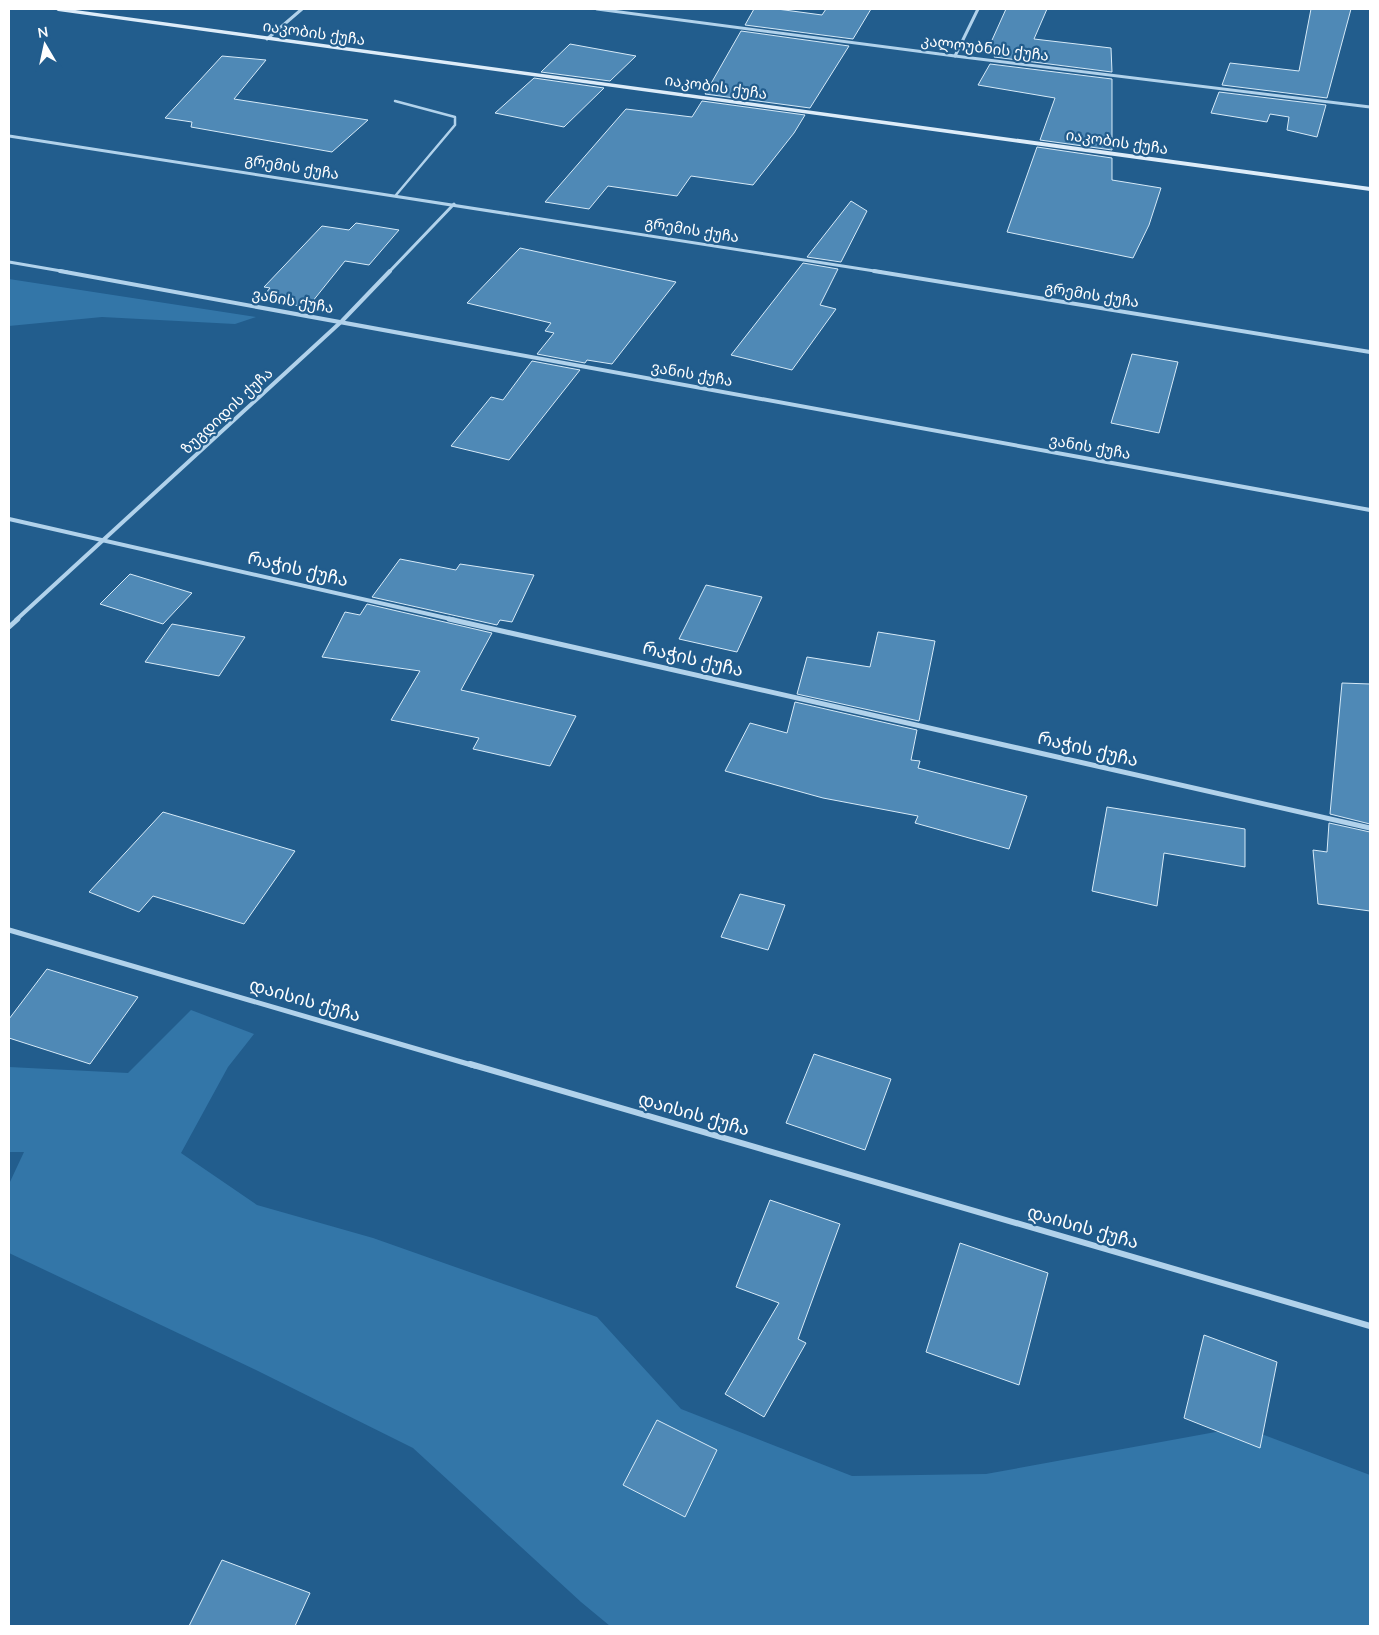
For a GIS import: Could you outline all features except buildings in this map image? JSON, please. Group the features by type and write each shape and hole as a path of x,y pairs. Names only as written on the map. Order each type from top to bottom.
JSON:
{"street":[{"name":"იაკობის ქუჩა","path":"58,9 1370,189"},
{"path":"267,39 302,9"},
{"name":"კალოუბნის ქუჩა","path":"597,9 955,56 1370,107"},
{"path":"955,56 978,9"},
{"name":"გრემის ქუჩა","path":"9,136 884,272 1370,352"},
{"name":"ზუგდიდის ქუჩა","path":"9,626 342,321 454,204"},
{"name":"ვანის ქუჩა","path":"9,262 342,321 1370,510"},
{"name":"რაჭის ქუჩა","path":"9,519 105,539 1370,828"},
{"name":"დაისის ქუჩა","path":"9,930 1370,1326"}],"lane":[{"path":"395,102 456,117 456,125 396,195"}],"shaded area":[{"path":"9,279 256,317 235,324 102,317 9,326"},
{"path":"191,1010 254,1034 228,1067 181,1153 257,1205 373,1238 597,1317 681,1409 852,1476 986,1474 1243,1427 1370,1475 1370,1626 610,1626 581,1602 413,1448 256,1370 9,1253 9,1184 24,1152 9,1152 9,1067 128,1073"}]}
